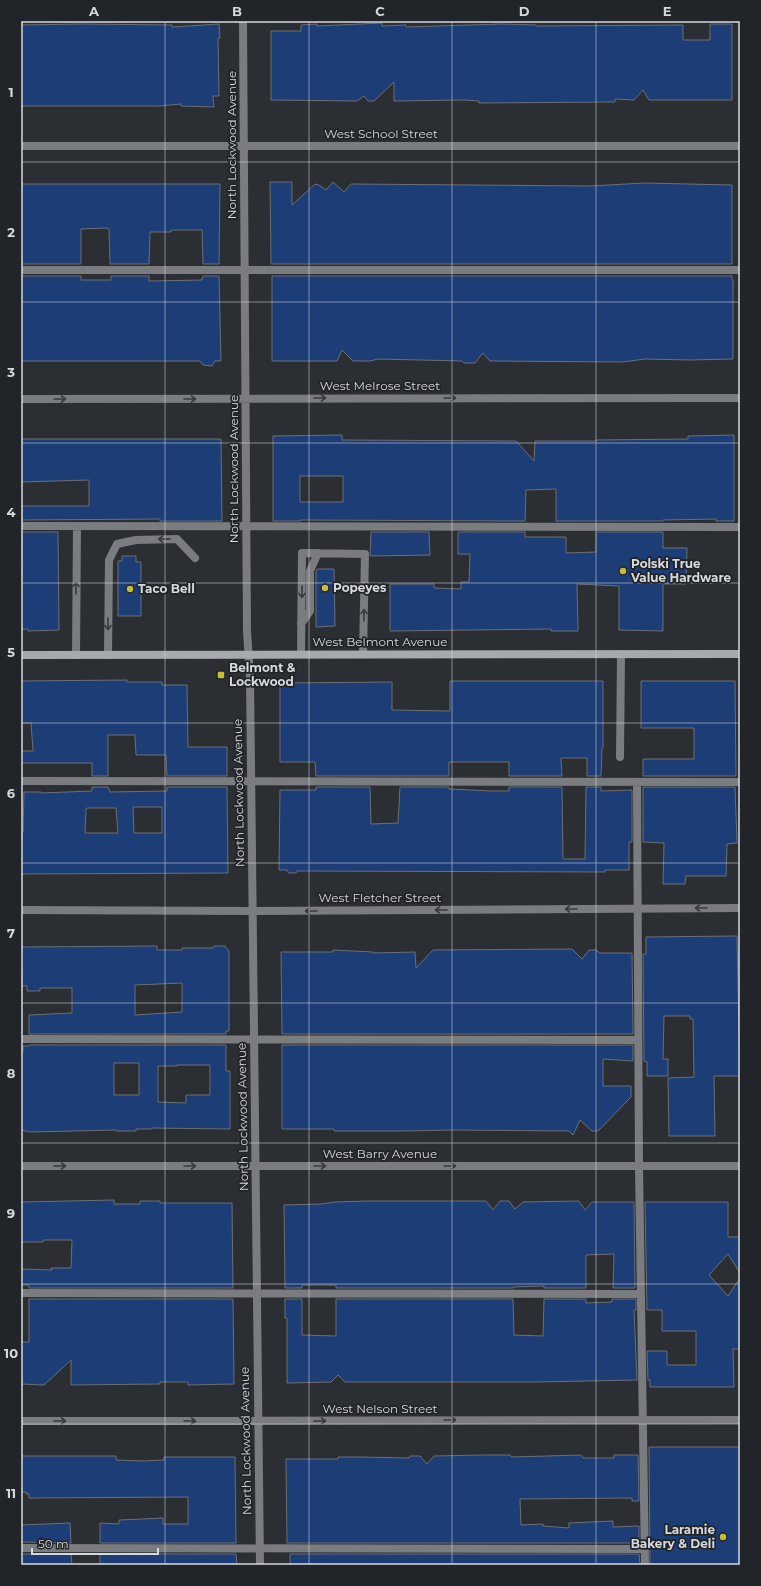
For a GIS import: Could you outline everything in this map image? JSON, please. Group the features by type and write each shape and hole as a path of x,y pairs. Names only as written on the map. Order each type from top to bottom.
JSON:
{"main road":[{"name":"West Belmont Avenue","path":"21,655 740,654"}],"street":[{"name":"North Lockwood Avenue","path":"243,21 247,631 249,654 253,911 260,1565"},
{"name":"West School Street","path":"21,146 740,146"},
{"path":"21,270 740,270"},
{"name":"West Melrose Street","path":"21,399 740,398"},
{"path":"21,526 740,527"},
{"path":"76,526 76,654"},
{"path":"108,654 108,560 117,544 136,540 177,539 195,558"},
{"path":"301,654 302,553 318,553 365,554 363,654"},
{"path":"301,624 310,611 310,571 318,553"},
{"path":"620,654 620,758"},
{"path":"21,781 740,782"},
{"path":"637,782 639,1166 644,1565"},
{"name":"West Fletcher Street","path":"21,910 253,911 740,908"},
{"path":"21,1039 254,1038 638,1040"},
{"name":"West Barry Avenue","path":"21,1166 740,1166"},
{"path":"21,1293 641,1294"},
{"name":"West Nelson Street","path":"21,1421 740,1420"},
{"path":"21,1548 644,1549"}],"building":[{"path":"382,23 382,26 406,25 406,27 501,24 536,26 683,25 683,40 710,40 710,24 732,24 732,100 649,100 643,90 634,100 615,99 615,102 479,103 479,101 464,100 394,101 394,82 374,101 368,101 364,96 357,101 271,100 271,31 301,31 301,25 317,24 317,26"},
{"path":"219,24 219,96 213,96 214,107 181,106 181,104 159,106 21,106 21,25 172,25 172,27"},
{"path":"270,182 292,182 292,205 315,184 326,190 333,182 344,192 351,184 591,186 644,183 732,185 732,264 271,264"},
{"path":"21,184 220,184 219,264 203,264 202,230 171,230 171,232 150,232 149,264 110,264 109,229 107,228 81,229 81,264 21,264"},
{"path":"21,276 81,276 81,280 111,280 111,276 149,276 149,281 151,281 202,280 203,276 219,276 221,361 215,361 212,366 203,365 200,361 21,361"},
{"path":"272,276 732,276 733,359 645,359 623,362 490,361 483,353 475,363 464,363 462,361 378,359 370,361 353,361 342,350 337,361 272,361"},
{"path":"342,435 342,440 516,441 534,461 535,441 688,439 688,436 734,435 734,521 716,521 716,519 663,521 556,521 556,489 526,490 525,521 273,521 273,436","holes":["300,476 343,476 343,502 300,502"]},
{"path":"21,439 221,439 222,521 160,521 160,519 22,520 22,506 89,506 89,480 21,482"},
{"path":"22,532 58,532 59,630 28,631 28,629 21,629"},
{"path":"371,532 429,532 430,555 370,556"},
{"path":"458,532 525,532 525,537 566,537 566,553 596,552 596,532 663,532 663,548 687,548 686,584 663,584 663,631 619,630 619,586 577,584 578,631 551,631 551,629 390,631 390,584 434,584 434,588 461,589 461,582 469,582 470,554 458,554"},
{"name":"Taco Bell","path":"122,556 136,556 136,562 141,562 141,616 118,616 118,561 122,561"},
{"name":"Popeyes","path":"317,569 334,569 335,626 316,627"},
{"path":"127,680 127,682 162,682 162,685 187,685 188,747 227,747 227,776 167,776 166,755 136,755 135,735 108,735 108,776 92,776 92,763 21,763 21,751 33,751 31,723 21,723 21,681"},
{"path":"450,681 603,681 603,748 601,776 587,776 587,758 561,758 562,776 509,776 509,762 449,762 449,776 316,776 315,762 280,762 280,683 392,682 392,710 450,711"},
{"path":"641,681 735,681 736,776 643,776 643,759 694,759 694,728 641,728"},
{"path":"92,787 108,787 110,792 167,791 167,787 227,787 228,873 21,874 21,832 23,832 24,792 41,793 92,791","holes":["133,807 162,807 162,833 134,833","87,808 116,808 118,833 85,833"]},
{"path":"316,787 370,787 371,824 398,823 400,787 449,787 449,789 509,791 509,787 562,787 563,859 585,859 586,787 601,787 601,791 632,790 632,842 629,842 629,870 605,870 605,872 297,871 296,873 289,873 287,870 279,870 280,790 316,790"},
{"path":"643,787 735,787 737,843 727,844 726,876 686,876 685,884 663,884 664,843 643,842"},
{"path":"737,936 740,1076 714,1076 715,1136 669,1136 668,1078 694,1077 693,1019 690,1019 690,1016 664,1016 663,1059 668,1059 668,1076 647,1076 647,1062 644,1061 643,954 646,954 646,937"},
{"path":"157,946 157,950 182,950 182,948 213,948 214,946 225,946 229,951 229,1031 226,1031 226,1034 29,1034 29,1015 72,1013 72,988 40,988 40,991 27,991 27,986 22,986 21,947","holes":["182,983 182,1012 135,1015 135,985"]},
{"path":"572,949 582,959 589,950 596,950 600,953 632,953 633,1034 282,1034 281,952 333,952 333,950 373,953 415,952 416,968 433,950"},
{"path":"226,1045 226,1071 230,1071 230,1129 152,1128 136,1129 136,1131 30,1132 21,1130 21,1052 23,1052 23,1046","holes":["114,1063 139,1063 139,1095 114,1095","210,1065 210,1095 186,1095 186,1103 158,1102 158,1066"]},
{"path":"282,1045 633,1045 633,1061 603,1059 603,1086 631,1086 631,1097 598,1131 592,1131 580,1120 573,1135 569,1131 334,1131 334,1129 282,1129"},
{"path":"114,1200 114,1204 140,1204 140,1201 160,1201 160,1203 232,1203 233,1288 29,1288 29,1285 21,1285 21,1269 52,1270 51,1268 71,1268 72,1240 21,1242 21,1202"},
{"path":"367,1201 486,1201 493,1210 500,1201 509,1201 515,1209 523,1202 579,1201 585,1210 592,1202 634,1202 635,1288 613,1288 614,1254 586,1255 586,1288 544,1288 544,1286 513,1288 336,1288 336,1285 302,1285 302,1288 285,1288 284,1205"},
{"path":"645,1202 728,1202 728,1237 740,1237 740,1273 728,1254 709,1275 728,1296 740,1278 740,1349 733,1349 734,1387 650,1387 650,1380 648,1380 647,1351 667,1351 667,1365 696,1365 696,1331 662,1331 662,1310 647,1310"},
{"path":"29,1299 233,1299 234,1384 188,1385 188,1382 160,1382 160,1384 71,1385 71,1360 44,1385 21,1384 21,1342 29,1342"},
{"path":"285,1299 302,1299 302,1335 336,1336 336,1299 513,1299 514,1335 543,1336 544,1299 586,1299 586,1303 612,1302 612,1299 636,1299 636,1310 634,1310 637,1380 535,1382 345,1382 338,1375 331,1382 287,1383 287,1318 285,1318"},
{"path":"649,1447 740,1447 740,1565 650,1565"},
{"path":"510,1455 512,1457 581,1455 583,1458 614,1458 614,1455 638,1455 639,1501 632,1501 632,1498 520,1499 521,1525 543,1524 543,1526 569,1528 569,1523 613,1521 613,1527 639,1526 639,1543 287,1543 286,1459 338,1459 338,1457 409,1458 410,1456 420,1456 427,1464 434,1456"},
{"path":"21,1456 116,1456 116,1460 143,1461 164,1460 164,1457 235,1457 236,1543 100,1543 100,1523 119,1524 119,1520 163,1518 163,1524 188,1524 188,1497 29,1498 29,1494 26,1494 26,1492 21,1492"},
{"path":"70,1523 71,1543 21,1542 21,1525"},
{"path":"21,1554 71,1554 72,1565 21,1565"},
{"path":"100,1554 236,1554 237,1565 100,1565"},
{"path":"290,1554 639,1554 640,1565 290,1565"}],"place":[{"name":"Polski True Value Hardware","path":"623,571"},
{"name":"Popeyes","path":"325,588"},
{"name":"Taco Bell","path":"130,589"},
{"name":"Belmont & Lockwood","path":"221,675"},
{"name":"Laramie Bakery & Deli","path":"723,1537"}]}
